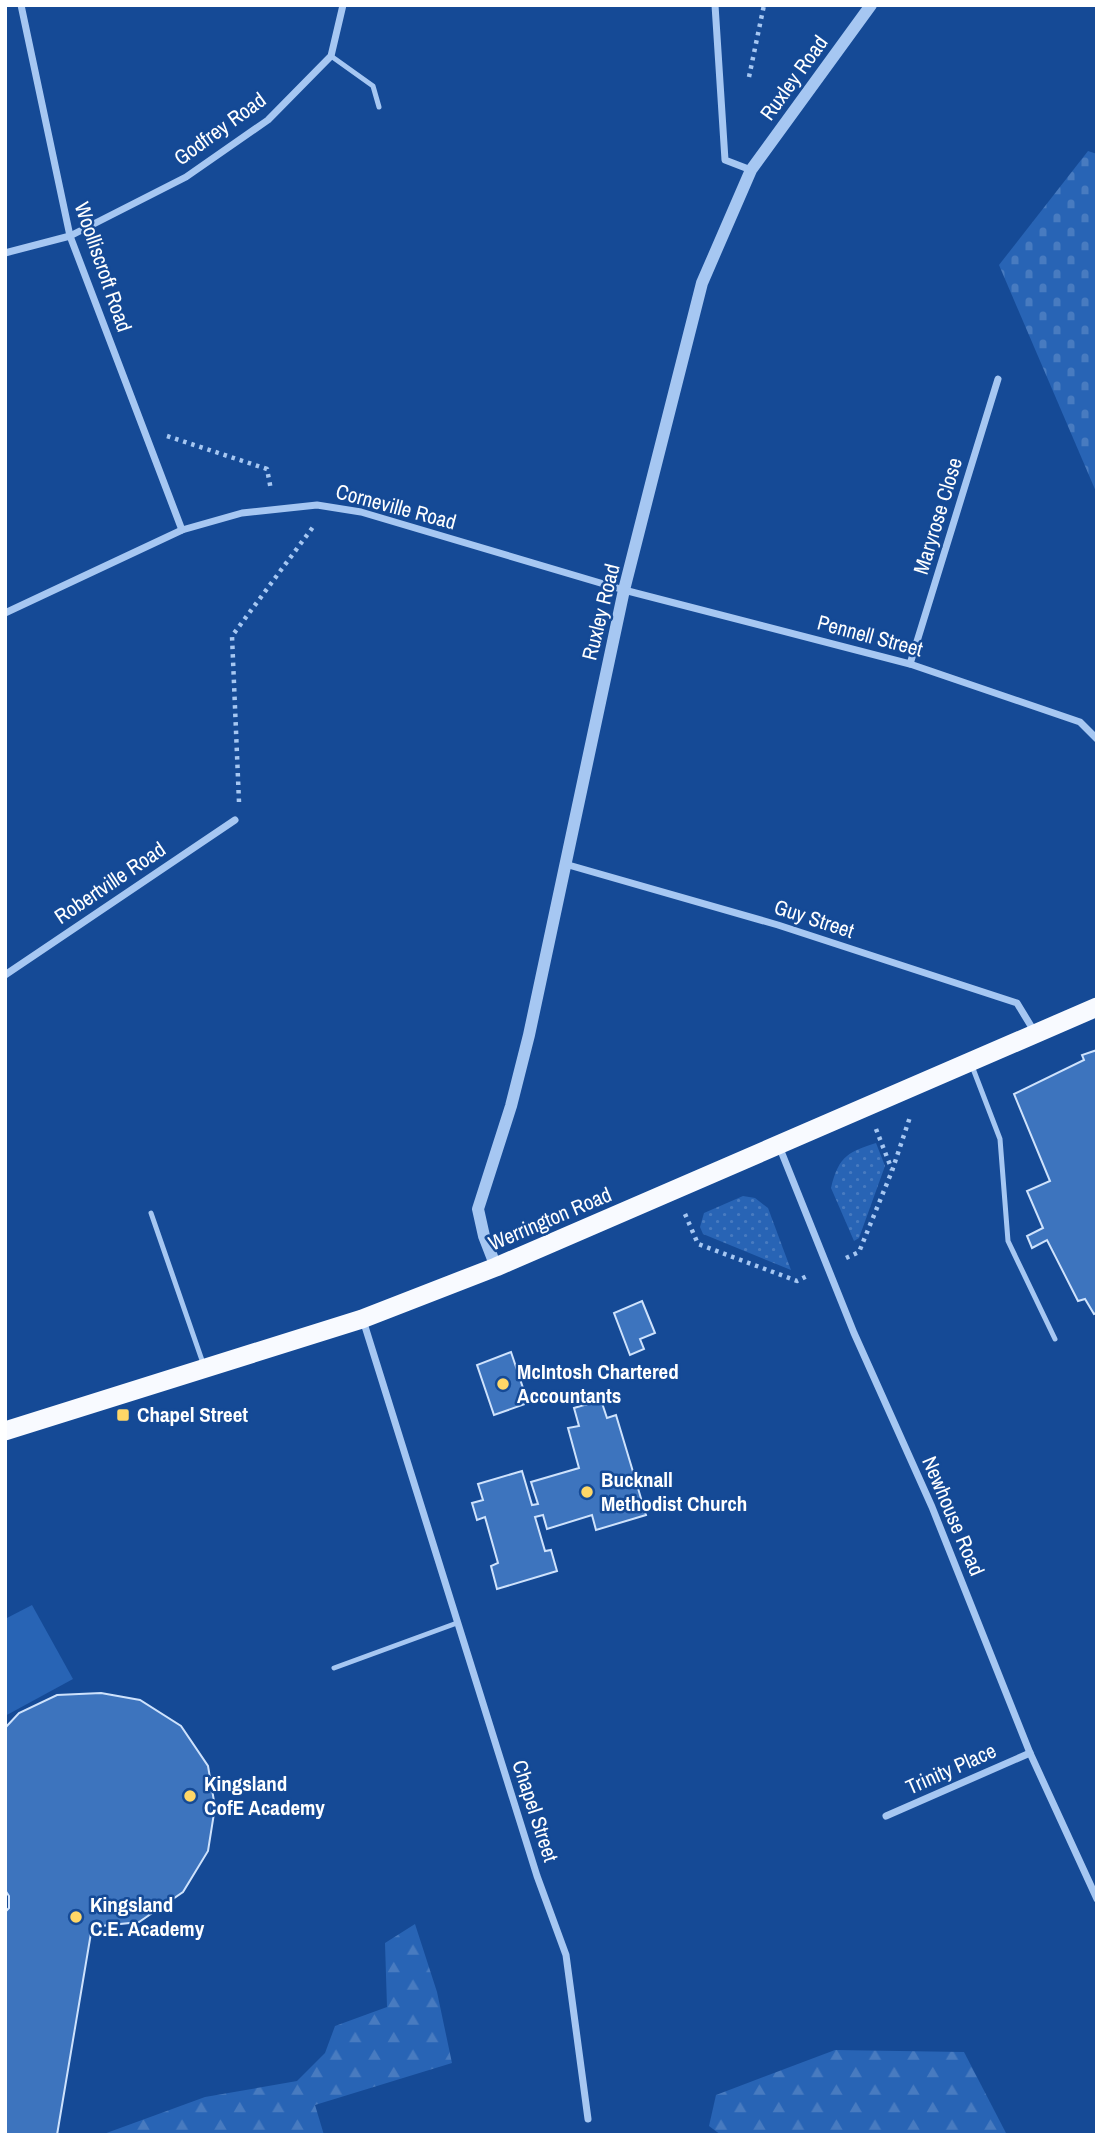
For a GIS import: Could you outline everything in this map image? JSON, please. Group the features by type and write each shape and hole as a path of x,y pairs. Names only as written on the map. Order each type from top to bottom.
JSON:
{"highway":[{"name":"Werrington Road","path":"5,1432 362,1318 496,1267 868,1109 1097,1007"}],"street":[{"name":"Woolliscroft Road","path":"21,5 70,236 182,530"},
{"path":"331,56 342,5"},
{"path":"715,5 725,160 751,170"},
{"name":"Ruxley Road","path":"496,1267 484,1236 478,1209 511,1106 529,1035 563,863 624,590 702,284 751,170 871,5"},
{"name":"Godfrey Road","path":"5,253 70,236 196,170 268,120 331,56"},
{"name":"Maryrose Close","path":"910,664 999,379"},
{"name":"Corneville Road","path":"5,613 182,530 274,508 328,506 361,512 624,590"},
{"name":"Pennell Street","path":"624,590 910,664 1080,722 1097,739"},
{"name":"Robertville Road","path":"5,975 235,820"},
{"name":"Guy Street","path":"563,863 778,925 1017,1003 1037,1034"},
{"name":"Newhouse Road","path":"779,1146 854,1333 932,1507 1030,1753 1097,1899"},
{"name":"Chapel Street","path":"362,1318 537,1876 566,1955 587,2119"},
{"name":"Trinity Place","path":"886,1816 1030,1753"}],"lane":[{"path":"331,56 373,86 379,107"},
{"path":"971,1063 1000,1139 1008,1241 1055,1339"},
{"path":"151,1213 205,1368"},
{"path":"334,1668 457,1623"}],"path":[{"path":"748,77 764,5"},
{"path":"142,428 268,469 274,508"},
{"path":"235,820 240,801 232,636 328,506"},
{"path":"868,1109 892,1171"}],"green space":[{"path":"1088,151 1097,154 1097,494 999,265"},
{"path":"876,1143 885,1166 859,1238 854,1241 831,1188 838,1168 847,1156"},
{"path":"743,1196 755,1198 768,1208 791,1270 703,1234 700,1227 704,1213"},
{"path":"32,1605 73,1679 5,1716 5,1619"},
{"path":"415,1924 437,1992 452,2063 315,2105 324,2135 101,2135 205,2097 297,2081 325,2053 335,2026 387,2007 385,1943"},
{"path":"835,2050 964,2052 1007,2135 721,2135 709,2126 716,2095"}],"building":[{"path":"1097,1050 1097,1313 1094,1314 1085,1299 1078,1301 1047,1240 1032,1248 1027,1236 1043,1228 1027,1191 1050,1181 1014,1094 1084,1060 1082,1055"},
{"path":"642,1301 655,1333 640,1339 644,1349 630,1355 614,1313"},
{"name":"McIntosh Chartered Accountants","path":"511,1352 528,1403 494,1415 477,1365"},
{"name":"Bucknall Methodist Church","path":"601,1400 607,1418 616,1415 646,1515 596,1530 592,1515 547,1529 543,1515 535,1517 545,1551 551,1550 557,1571 497,1589 491,1566 498,1563 485,1517 477,1520 472,1503 483,1500 478,1484 522,1471 532,1505 538,1504 531,1482 579,1468 568,1428 579,1426 574,1408"},
{"name":"Kingsland C.E. Academy","path":"101,1693 140,1700 181,1726 208,1766 215,1807 208,1851 183,1892 139,1922 92,1927 57,2135 5,2135 5,1912 9,1908 9,1896 5,1890 5,1728 19,1713 57,1695"}],"place":[{"name":"McIntosh Chartered Accountants","path":"503,1384"},
{"name":"Chapel Street","path":"123,1415"},
{"name":"Bucknall Methodist Church","path":"587,1492"},
{"name":"Kingsland CofE Academy","path":"190,1796"},
{"name":"Kingsland C.E. Academy","path":"76,1917"}]}
